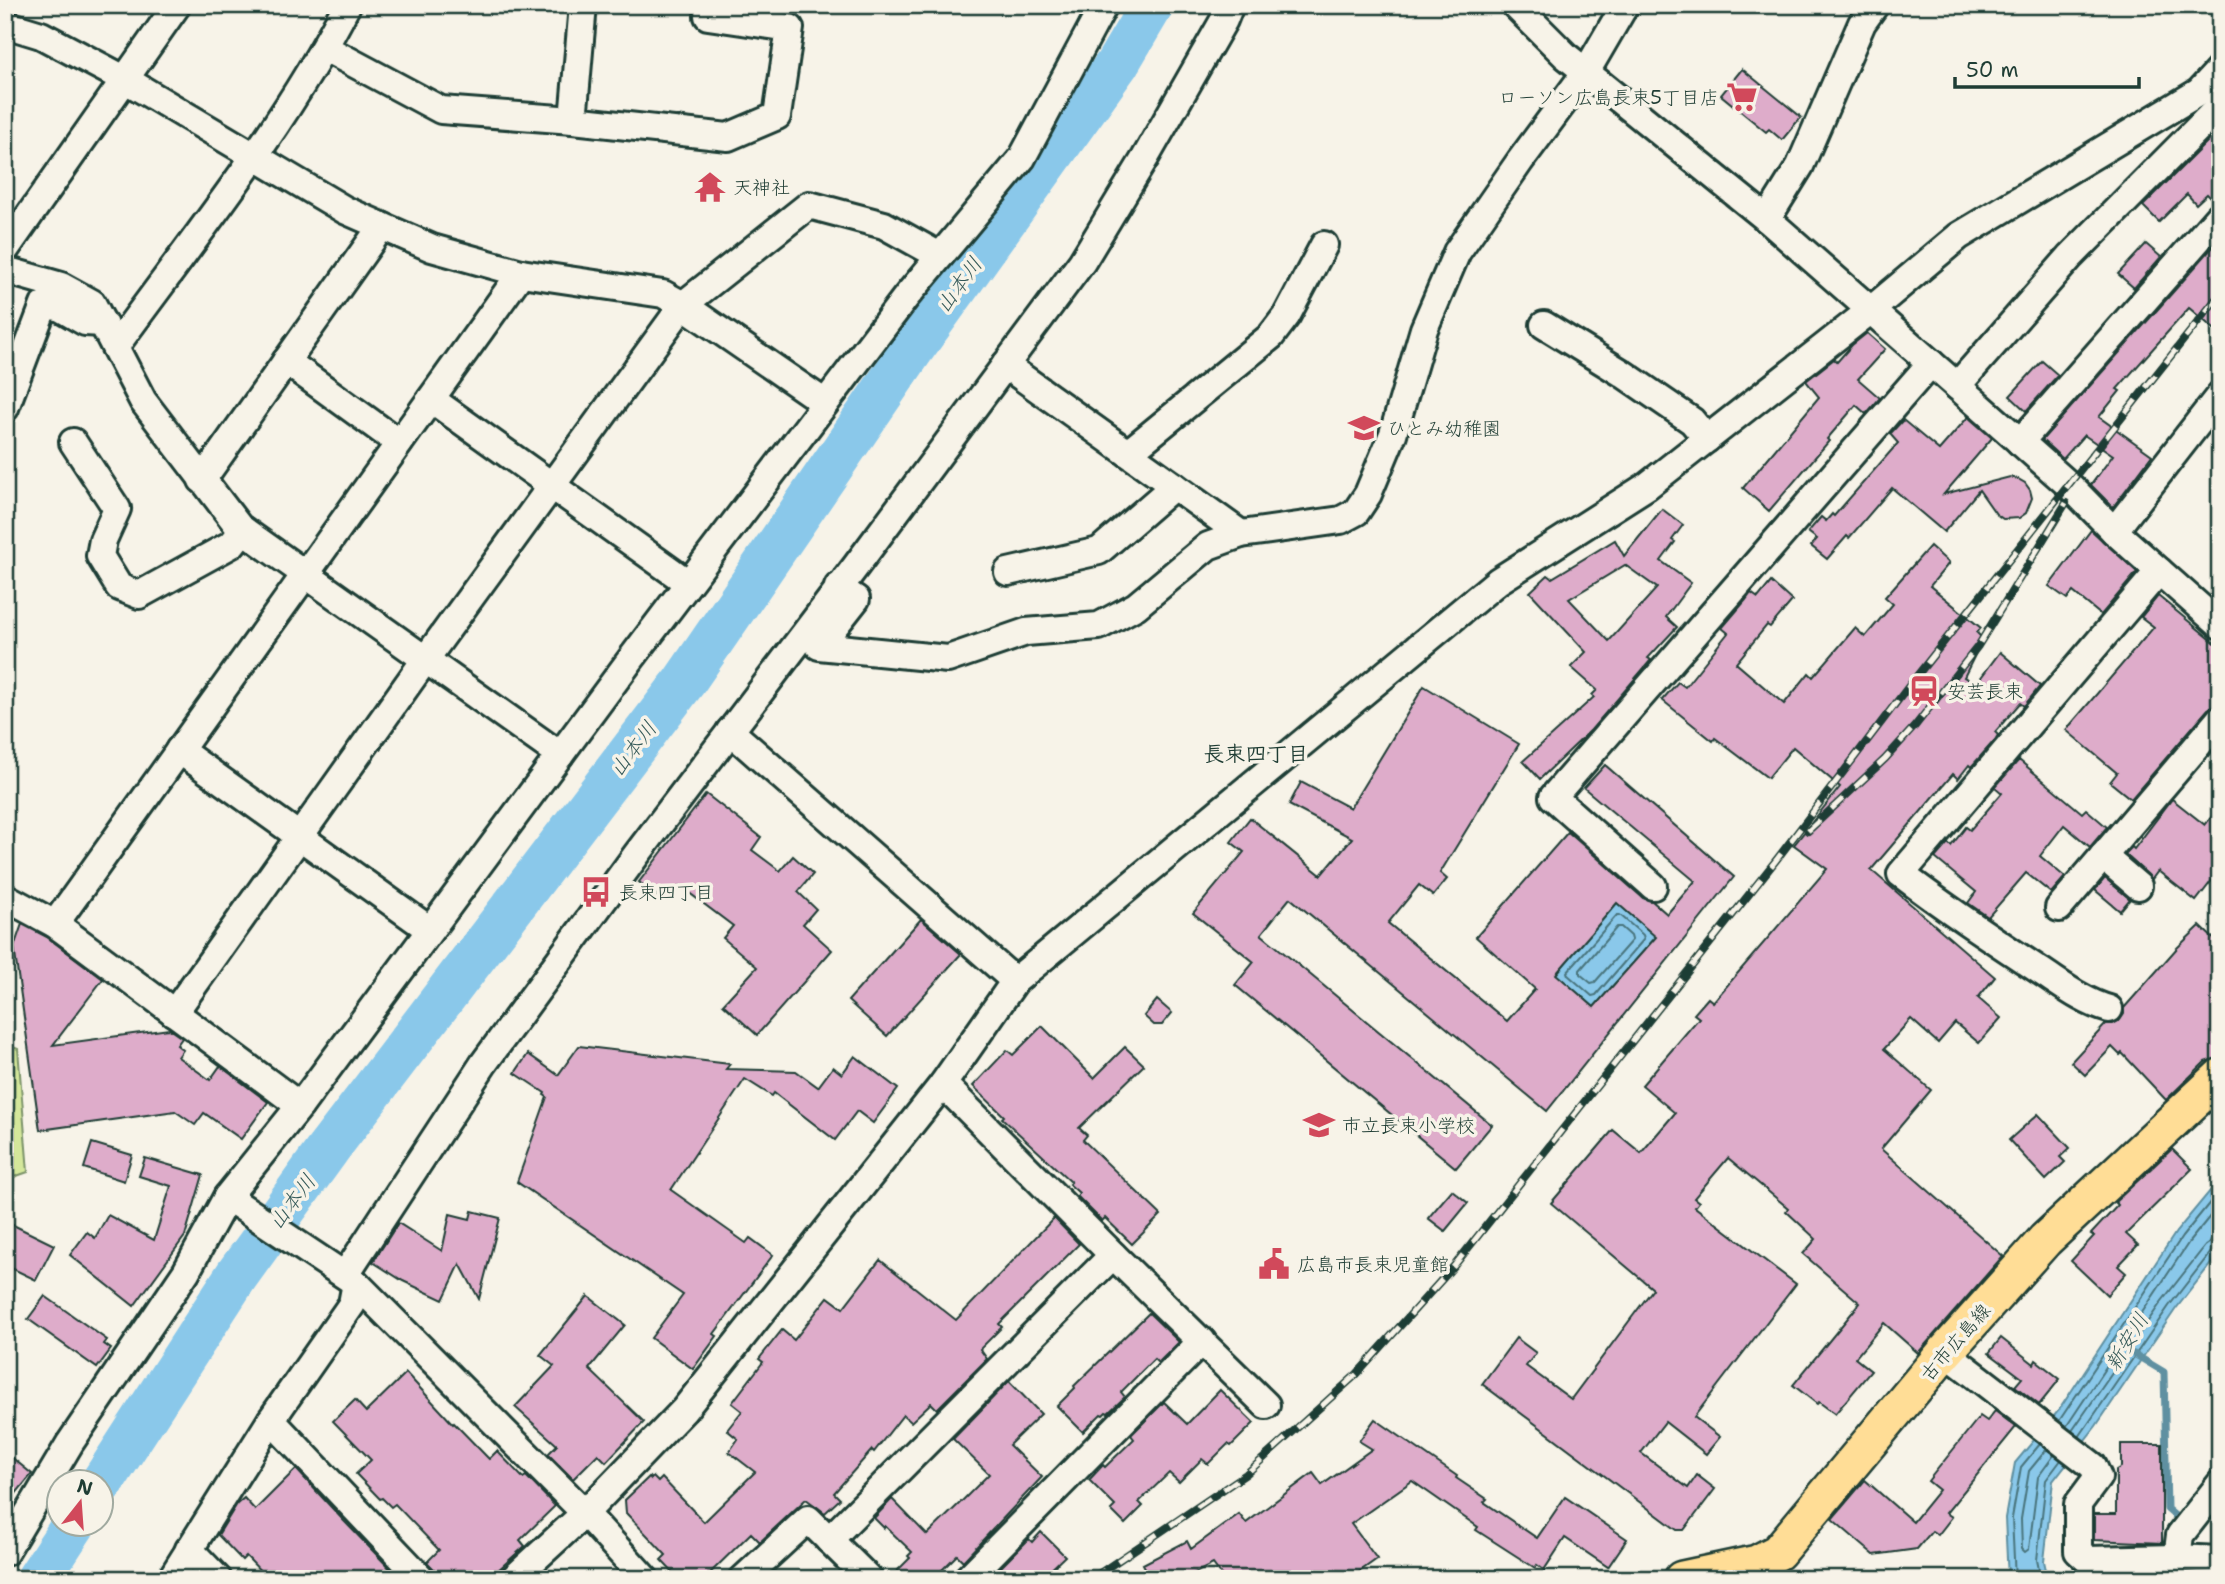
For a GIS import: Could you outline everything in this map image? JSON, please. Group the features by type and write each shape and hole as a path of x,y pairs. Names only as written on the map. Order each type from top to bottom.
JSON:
{"main road":[{"name":"古市広島線","path":"1682,1579 1757,1563 1779,1552 1945,1352 2045,1240 2220,1077"}],"street":[{"path":"5,250 177,5"},
{"path":"109,335 253,156 325,48 347,5"},
{"path":"573,120 583,5"},
{"path":"325,48 441,110 728,136 777,116 790,28 708,16 709,5"},
{"path":"5,1552 70,1443 300,1106 559,755 825,402 940,256 1022,158 1104,5"},
{"path":"171,1579 271,1420 352,1304 345,1275 484,1063 637,854 1082,262 1145,158 1230,5"},
{"path":"1515,5 1566,56 1767,219 1871,310 2069,485 2114,531 2220,625"},
{"path":"838,587 856,599 819,646 948,659 1026,632 1099,626 1136,606 1208,546 1241,534 1341,520 1356,512 1368,494 1393,433 1424,329 1457,252 1586,72 1625,5"},
{"path":"1767,219 1800,166 1862,23 1875,5"},
{"path":"5,24 41,35 126,80 345,210 432,248 521,273 663,294 825,402"},
{"path":"513,1579 585,1513 684,1410 943,1084 1015,981 1498,581 1647,486 1871,310 1959,236 2199,92 2220,69"},
{"path":"1957,386 2070,257 2220,106"},
{"path":"174,1013 425,660 683,305 809,205 884,225 940,256"},
{"path":"2020,442 2218,216"},
{"path":"202,480 382,226"},
{"path":"1128,453 1270,336 1287,315 1324,245"},
{"path":"5,270 61,286 92,303 143,401 243,530 559,755"},
{"path":"55,924 521,273"},
{"path":"5,408 44,305 60,307 109,335"},
{"path":"1544,325 1622,373 1692,421 1707,439"},
{"path":"286,361 399,443"},
{"path":"1653,886 1553,797 1931,363"},
{"path":"1005,365 1241,534"},
{"path":"2114,531 2220,395"},
{"path":"431,399 688,583"},
{"path":"73,442 117,509 103,540 100,556 119,587 139,595 232,544 243,530"},
{"path":"1008,572 1099,551 1174,486"},
{"path":"2109,1009 2092,1004 2026,962 1901,874 2159,572"},
{"path":"2059,908 2220,719"},
{"path":"730,731 1015,981"},
{"path":"179,750 430,930"},
{"path":"2103,856 2138,886"},
{"path":"5,897 55,924 300,1106"},
{"path":"943,1084 1112,1255 1266,1405"},
{"path":"233,1201 345,1275 585,1513 645,1579"},
{"path":"829,1540 1112,1255"},
{"path":"967,1579 1202,1341"},
{"path":"1945,1352 2093,1466 2098,1477 2078,1504 2078,1551 2088,1560 2220,1560"},
{"path":"271,1420 422,1579"},
{"path":"2177,1558 2180,1535 2220,1484"},
{"path":"743,1579 808,1519 869,1579"},
{"path":"189,1549 218,1579"}],"green space":[{"path":"5,1044 18,1049 28,1172 5,1180"}],"water":[{"path":"1617,903 1656,937 1594,1007 1556,974"},
{"name":"新安川","path":"2220,1179 2220,1252 2175,1310 2096,1426 2053,1481 2044,1561 2048,1579 2008,1579 2005,1518 2015,1463 2059,1410 2176,1232"}],"building":[{"path":"1742,69 1801,117 1782,140 1769,129 1766,132 1721,95"},
{"path":"2220,129 2220,202 2215,202 2207,194 2196,204 2187,194 2159,222 2143,206"},
{"path":"2220,239 2220,334 2189,308 2117,389 2120,391 2099,417 2152,455 2113,507 2091,485 2113,455 2084,435 2063,459 2042,440"},
{"path":"2146,244 2161,257 2134,288 2118,274"},
{"path":"1867,333 1885,349 1858,379 1880,398 1866,414 1856,405 1769,511 1743,488 1819,397 1806,381 1834,359 1837,362"},
{"path":"2042,361 2058,375 2026,411 2010,396"},
{"path":"1968,417 1992,438 1944,494 2010,477 2025,483 2030,490 2032,498 2026,513 2019,518 2003,519 1996,514 1979,490 1944,532 1892,488 1827,559 1811,546 1817,539 1808,532 1821,517 1826,521 1832,514 1834,516 1898,443 1890,434 1903,420 1939,450"},
{"path":"1662,509 1683,525 1661,561 1691,583 1666,617 1677,627 1648,658 1651,660 1591,730 1540,779 1523,761 1594,697 1592,695 1597,690 1571,667 1586,652 1530,592 1548,575 1552,578 1615,540 1624,556","holes":["1625,565 1657,588 1609,641 1569,599"]},
{"path":"2091,530 2137,572 2101,615 2073,592 2067,599 2049,586"},
{"path":"1930,546 1949,563 1930,586 1981,628 1977,633 1983,639 1964,677 1976,684 2000,652 2040,686 2024,706 2020,703 1995,732 1998,735 1995,740 1971,767 1969,765 1958,779 1953,774 1871,870 1995,977 1978,998 2001,1018 1979,1043 1955,1023 1938,1043 1911,1019 1884,1049 1931,1090 1881,1149 2003,1256 1918,1353 1884,1323 1855,1358 1871,1371 1835,1414 1793,1385 1860,1303 1803,1254 1816,1239 1786,1211 1788,1208 1728,1158 1694,1198 1699,1202 1695,1207 1796,1284 1694,1417 1720,1437 1706,1454 1665,1422 1641,1453 1688,1488 1697,1475 1715,1489 1684,1530 1677,1530 1482,1384 1516,1338 1536,1353 1526,1366 1571,1399 1653,1289 1551,1203 1613,1130 1641,1153 1675,1113 1642,1085 1699,1018 1694,1014 1708,998 1713,1002 1827,869 1794,845 1840,787 1793,747 1768,778 1715,738 1713,741 1662,700 1678,682 1685,687 1728,633 1722,628 1751,593 1758,598 1771,582 1792,601 1770,627 1767,625 1736,663 1784,704 1809,673 1813,677 1855,628 1865,637 1893,604 1885,597"},
{"path":"2158,596 2220,647 2220,704 2208,709 2131,799 2110,782 2117,773 2066,730 2154,627 2141,617"},
{"path":"1424,686 1519,744 1440,873 1447,879 1433,896 1419,885 1388,923 1507,1021 1535,989 1476,937 1568,832 1643,898 1652,901 1667,914 1695,881 1584,788 1605,765 1734,877 1547,1111 1290,898 1261,934 1492,1125 1456,1168 1235,985 1254,962 1193,913 1244,852 1231,842 1250,818 1321,875 1352,838 1289,805 1301,782 1350,808","holes":["1617,903 1656,937 1594,1007 1556,974"]},
{"path":"2019,760 2082,813 2086,809 2107,827 2090,847 2064,825 2040,856 2065,877 2051,893 2026,873 1988,917 1968,903 1976,892 1935,858 1948,843 1951,846 1966,827 1970,830 2002,793 1995,787"},
{"path":"706,794 761,837 752,850 780,871 793,856 813,874 798,892 816,909 803,924 832,950 757,1035 723,1004 757,967 723,938 733,926 680,886 672,896 662,889 656,896 639,882"},
{"path":"2172,799 2205,825 2220,806 2220,870 2196,901 2158,871 2152,879 2125,854 2132,847 2134,849"},
{"path":"2105,878 2130,899 2120,911 2095,890"},
{"path":"921,919 961,954 887,1036 848,1001"},
{"path":"22,924 47,937 103,979 53,1045 169,1029 182,1038 177,1045 183,1050 178,1057 210,1080 220,1066 268,1102 241,1139 204,1113 195,1125 175,1111 40,1130 14,947"},
{"path":"2200,926 2220,945 2220,1057 2205,1062 2166,1100 2122,1053 2120,1055 2112,1047 2085,1075 2071,1062 2106,1024 2120,1020 2124,1008"},
{"path":"1157,1000 1172,1013 1162,1025 1154,1025 1144,1016"},
{"path":"1042,1026 1094,1078 1125,1047 1144,1065 1079,1128 1087,1135 1083,1140 1161,1215 1132,1244 1105,1218 1102,1221 1077,1196 1079,1193 1069,1184 1071,1182 1002,1118 1004,1116 973,1086 1007,1050 1013,1055"},
{"path":"579,1046 730,1064 726,1069 796,1071 818,1087 833,1067 842,1074 855,1056 898,1089 873,1123 857,1111 835,1140 774,1093 772,1096 745,1079 671,1190 746,1243 750,1238 773,1255 714,1334 717,1336 693,1369 651,1338 683,1295 517,1182 547,1097 515,1073 528,1054 558,1075"},
{"path":"2038,1114 2070,1148 2060,1157 2065,1162 2046,1180 2009,1140"},
{"path":"92,1143 132,1155 124,1181 84,1168"},
{"path":"2172,1149 2192,1169 2126,1234 2138,1245 2118,1266 2126,1273 2107,1295 2071,1261 2118,1205 2115,1202"},
{"path":"145,1158 203,1175 185,1236 134,1306 70,1255 87,1232 95,1238 108,1215 154,1240 171,1186 139,1176"},
{"path":"1452,1190 1468,1203 1445,1231 1428,1218"},
{"path":"472,1211 500,1218 479,1299 460,1264 443,1300 403,1281 373,1262 398,1223 442,1251 450,1214 470,1219"},
{"path":"1054,1218 1079,1244 999,1324 1002,1327 980,1349 987,1359 937,1409 931,1403 911,1422 903,1415 874,1452 872,1450 834,1493 840,1499 825,1513 806,1499 760,1542 751,1533 704,1579 679,1579 661,1560 666,1555 626,1513 625,1500 649,1477 658,1482 662,1478 704,1522 755,1472 729,1452 738,1439 727,1430 742,1411 732,1403 763,1362 759,1359 782,1330 794,1340 828,1297 843,1308 880,1260 956,1320"},
{"path":"5,1221 54,1245 36,1280 5,1265"},
{"path":"45,1296 107,1340 104,1344 111,1349 97,1368 28,1319"},
{"path":"588,1296 625,1325 589,1369 644,1422 606,1462 598,1454 573,1479 548,1454 557,1445 515,1407 554,1366 540,1355"},
{"path":"1149,1313 1179,1342 1158,1363 1154,1359 1121,1392 1125,1397 1108,1413 1101,1414 1083,1432 1057,1406"},
{"path":"2001,1338 2034,1364 2036,1360 2060,1379 2039,1405 2015,1386 2022,1378 1989,1353"},
{"path":"406,1373 489,1459 497,1451 555,1506 520,1540 525,1546 488,1579 437,1579 434,1569 427,1562 439,1550 395,1504 391,1507 380,1499 356,1474 371,1460 333,1421 355,1400 366,1412"},
{"path":"1009,1381 1041,1414 1009,1445 1042,1477 963,1561 957,1555 933,1579 889,1579 910,1558 908,1556 912,1552 874,1518 892,1499 927,1535 989,1474 953,1439"},
{"path":"1220,1390 1254,1423 1208,1464 1202,1459 1179,1482 1169,1473 1139,1502 1143,1506 1125,1524 1111,1510 1115,1506 1089,1480 1134,1439 1131,1435 1164,1402 1187,1424"},
{"path":"1995,1411 2016,1427 1946,1513 1952,1517 1938,1535 1932,1531 1917,1549 1874,1555 1832,1519 1865,1480 1913,1522 1939,1490 1928,1481 1980,1416 1987,1421"},
{"path":"1375,1419 1457,1476 1456,1478 1487,1499 1484,1502 1537,1538 1565,1497 1627,1539 1608,1567 1565,1538 1544,1570 1537,1565 1535,1568 1476,1530 1478,1527 1412,1481 1351,1524 1377,1559 1349,1579 1224,1579 1213,1564 1183,1579 1151,1579 1143,1564 1187,1541 1191,1549 1239,1514 1246,1523 1313,1473 1322,1485 1372,1449 1359,1441"},
{"path":"2121,1444 2162,1444 2162,1543 2094,1540 2094,1514 2116,1514 2116,1470 2121,1467"},
{"path":"5,1452 32,1474 5,1507"},
{"path":"296,1469 400,1579 268,1579 246,1556 242,1560 218,1535 237,1504 244,1498 255,1510"},
{"path":"1041,1532 1065,1556 1041,1579 989,1579 1029,1539 1032,1542"}],"waterway":[{"name":"山本川","path":"112,1468 237,1275 328,1149 684,682 911,351 1117,64 1152,5"},
{"name":"新安川","path":"2134,1354 2164,1372 2167,1509 2182,1522"},
{"name":"山本川","path":"38,1579 65,1538"}],"railway":[{"path":"1091,1579 1246,1474 1357,1374 1454,1266 2220,294"},
{"path":"1808,831 1885,759 1915,726 1978,646 2066,503"}],"place":[{"name":"ローソン広島長束5丁目店","path":"1742,97"},
{"name":"天神社","path":"710,187"},
{"name":"ひとみ幼稚園","path":"1364,428"},
{"name":"安芸長束","path":"1924,691"},
{"name":"長束四丁目","path":"596,892"},
{"name":"市立長束小学校","path":"1319,1125"},
{"name":"広島市長束児童館","path":"1274,1264"}],"district":[{"name":"長束四丁目","path":"1256,754"}]}
